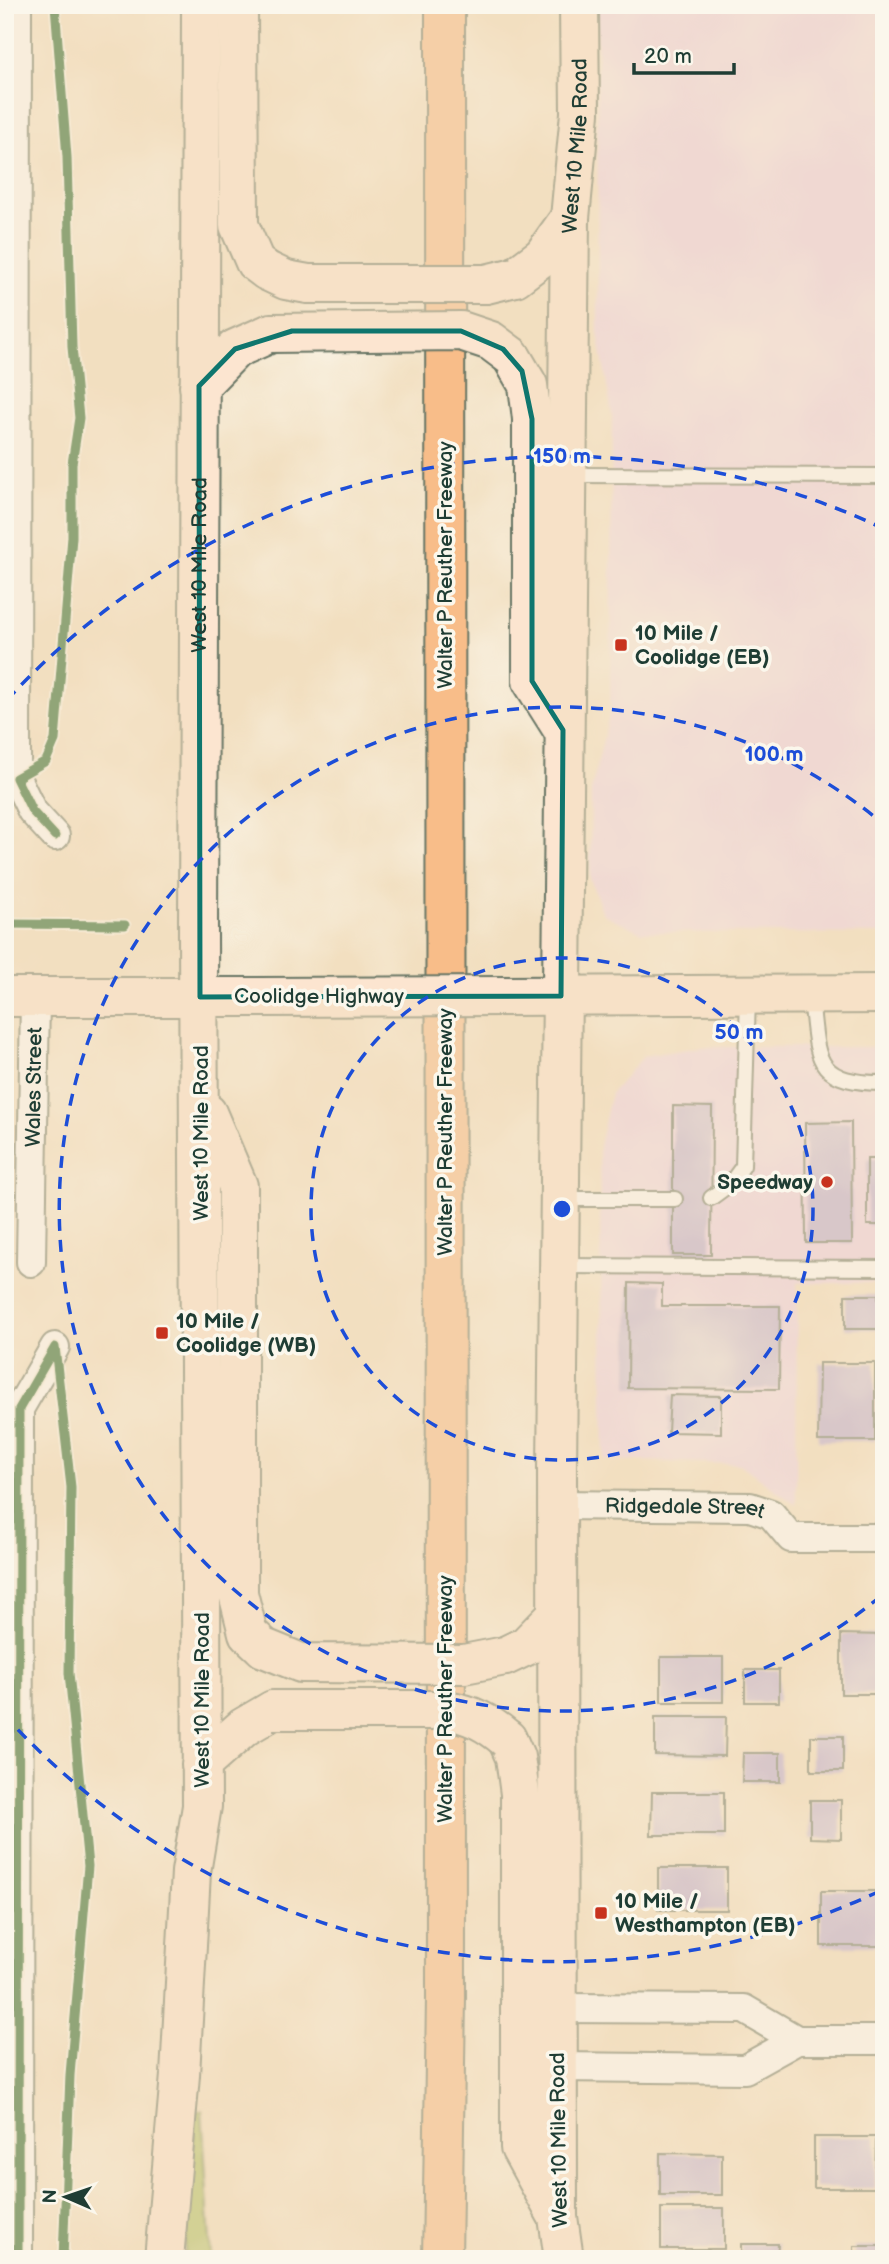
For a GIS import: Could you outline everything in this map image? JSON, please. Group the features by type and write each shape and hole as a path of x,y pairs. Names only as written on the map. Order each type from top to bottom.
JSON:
{"highway":[{"name":"Walter P Reuther Freeway","path":"442,2259 446,1997 445,5"}],"main road":[{"name":"West 10 Mile Road","path":"164,2259 180,2075 191,1872 201,1807 201,5"},
{"path":"238,5 239,225 256,262 267,271 285,280 308,284 486,284 515,277 544,256 570,218"},
{"name":"West 10 Mile Road","path":"564,2259 558,2217 557,1505 570,218 580,113 579,5"},
{"path":"199,386 235,349 271,333 461,331 491,341 511,356 528,385 532,419 532,681 563,730"},
{"name":"Coolidge Highway","path":"20,997 748,997 884,994"},
{"path":"201,1098 238,1186 238,1593 248,1633 264,1648 301,1663 464,1664 505,1656 526,1646 557,1614"},
{"path":"201,1765 244,1727 274,1710 446,1710 468,1714 487,1722 507,1739 515,1757 520,1794 520,2148 558,2217"}],"street":[{"path":"18,5 16,778 32,811 55,836"},
{"name":"Wales Street","path":"20,997 31,1262"},
{"path":"18,2259 19,1409 55,1347"},
{"name":"Ridgedale Street","path":"557,1505 750,1507 771,1514 791,1538 884,1538"},
{"path":"558,2008 744,2009 797,2039 884,2040"},
{"path":"557,2067 745,2069 797,2039"}],"lane":[{"path":"568,475 884,476"},
{"path":"811,996 822,1063 835,1077 855,1083 884,1083"},
{"path":"711,1198 730,1184 743,1166 748,997"},
{"path":"560,1199 675,1199"},
{"path":"559,1266 884,1268"}],"highlighted area":[{"path":"292,331 461,331 503,349 522,371 532,419 532,681 563,730 561,996 200,997 199,386 235,349"}],"shaded area":[{"path":"597,5 884,5 884,934 641,932 603,914 590,879 591,791 610,711 612,415 598,332"},
{"path":"700,1047 884,1047 884,1283 797,1283 796,1505 740,1464 604,1460 599,1146 611,1093 644,1056"}],"green space":[{"path":"196,2110 202,2110 211,2259 184,2259"}],"building":[{"path":"673,1106 712,1107 711,1255 673,1255"},
{"path":"851,1122 852,1243 806,1243 805,1123"},
{"path":"867,1159 884,1159 884,1225 867,1225"},
{"path":"629,1283 662,1284 662,1306 780,1306 779,1389 628,1388"},
{"path":"845,1295 878,1295 878,1329 845,1329"},
{"path":"819,1363 875,1363 875,1441 818,1441"},
{"path":"670,1395 721,1396 721,1433 668,1432"},
{"path":"841,1634 883,1635 883,1694 841,1694"},
{"path":"661,1657 723,1657 723,1702 661,1702"},
{"path":"745,1670 779,1670 779,1702 745,1702"},
{"path":"655,1717 726,1717 725,1756 655,1755"},
{"path":"811,1736 843,1736 843,1771 811,1771"},
{"path":"743,1753 780,1753 780,1782 742,1782"},
{"path":"652,1792 724,1792 724,1835 651,1835"},
{"path":"810,1800 841,1800 841,1839 810,1838"},
{"path":"658,1868 727,1868 727,1910 658,1910"},
{"path":"821,1891 880,1891 880,1946 821,1946"},
{"path":"814,2137 876,2137 875,2188 814,2188"},
{"path":"660,2153 722,2154 722,2195 660,2195"},
{"path":"661,2208 724,2208 724,2249 661,2249"},
{"path":"741,2244 778,2244 777,2259 741,2259"},
{"path":"854,2246 882,2246 882,2259 854,2259"}],"cycle path":[{"path":"55,5 67,157 72,347 79,418 72,464 72,537 55,740 46,761 16,778 32,811 55,836"},
{"path":"5,924 125,925"},
{"path":"55,1347 71,1487 69,1673 88,1866 70,2075 63,2259"},
{"path":"18,2259 19,1409 55,1347"}],"place":[{"name":"10 Mile / Coolidge (EB)","path":"621,645"},
{"name":"Speedway","path":"827,1182"},
{"name":"10 Mile / Coolidge (WB)","path":"162,1333"},
{"name":"10 Mile / Westhampton (EB)","path":"601,1913"}]}
